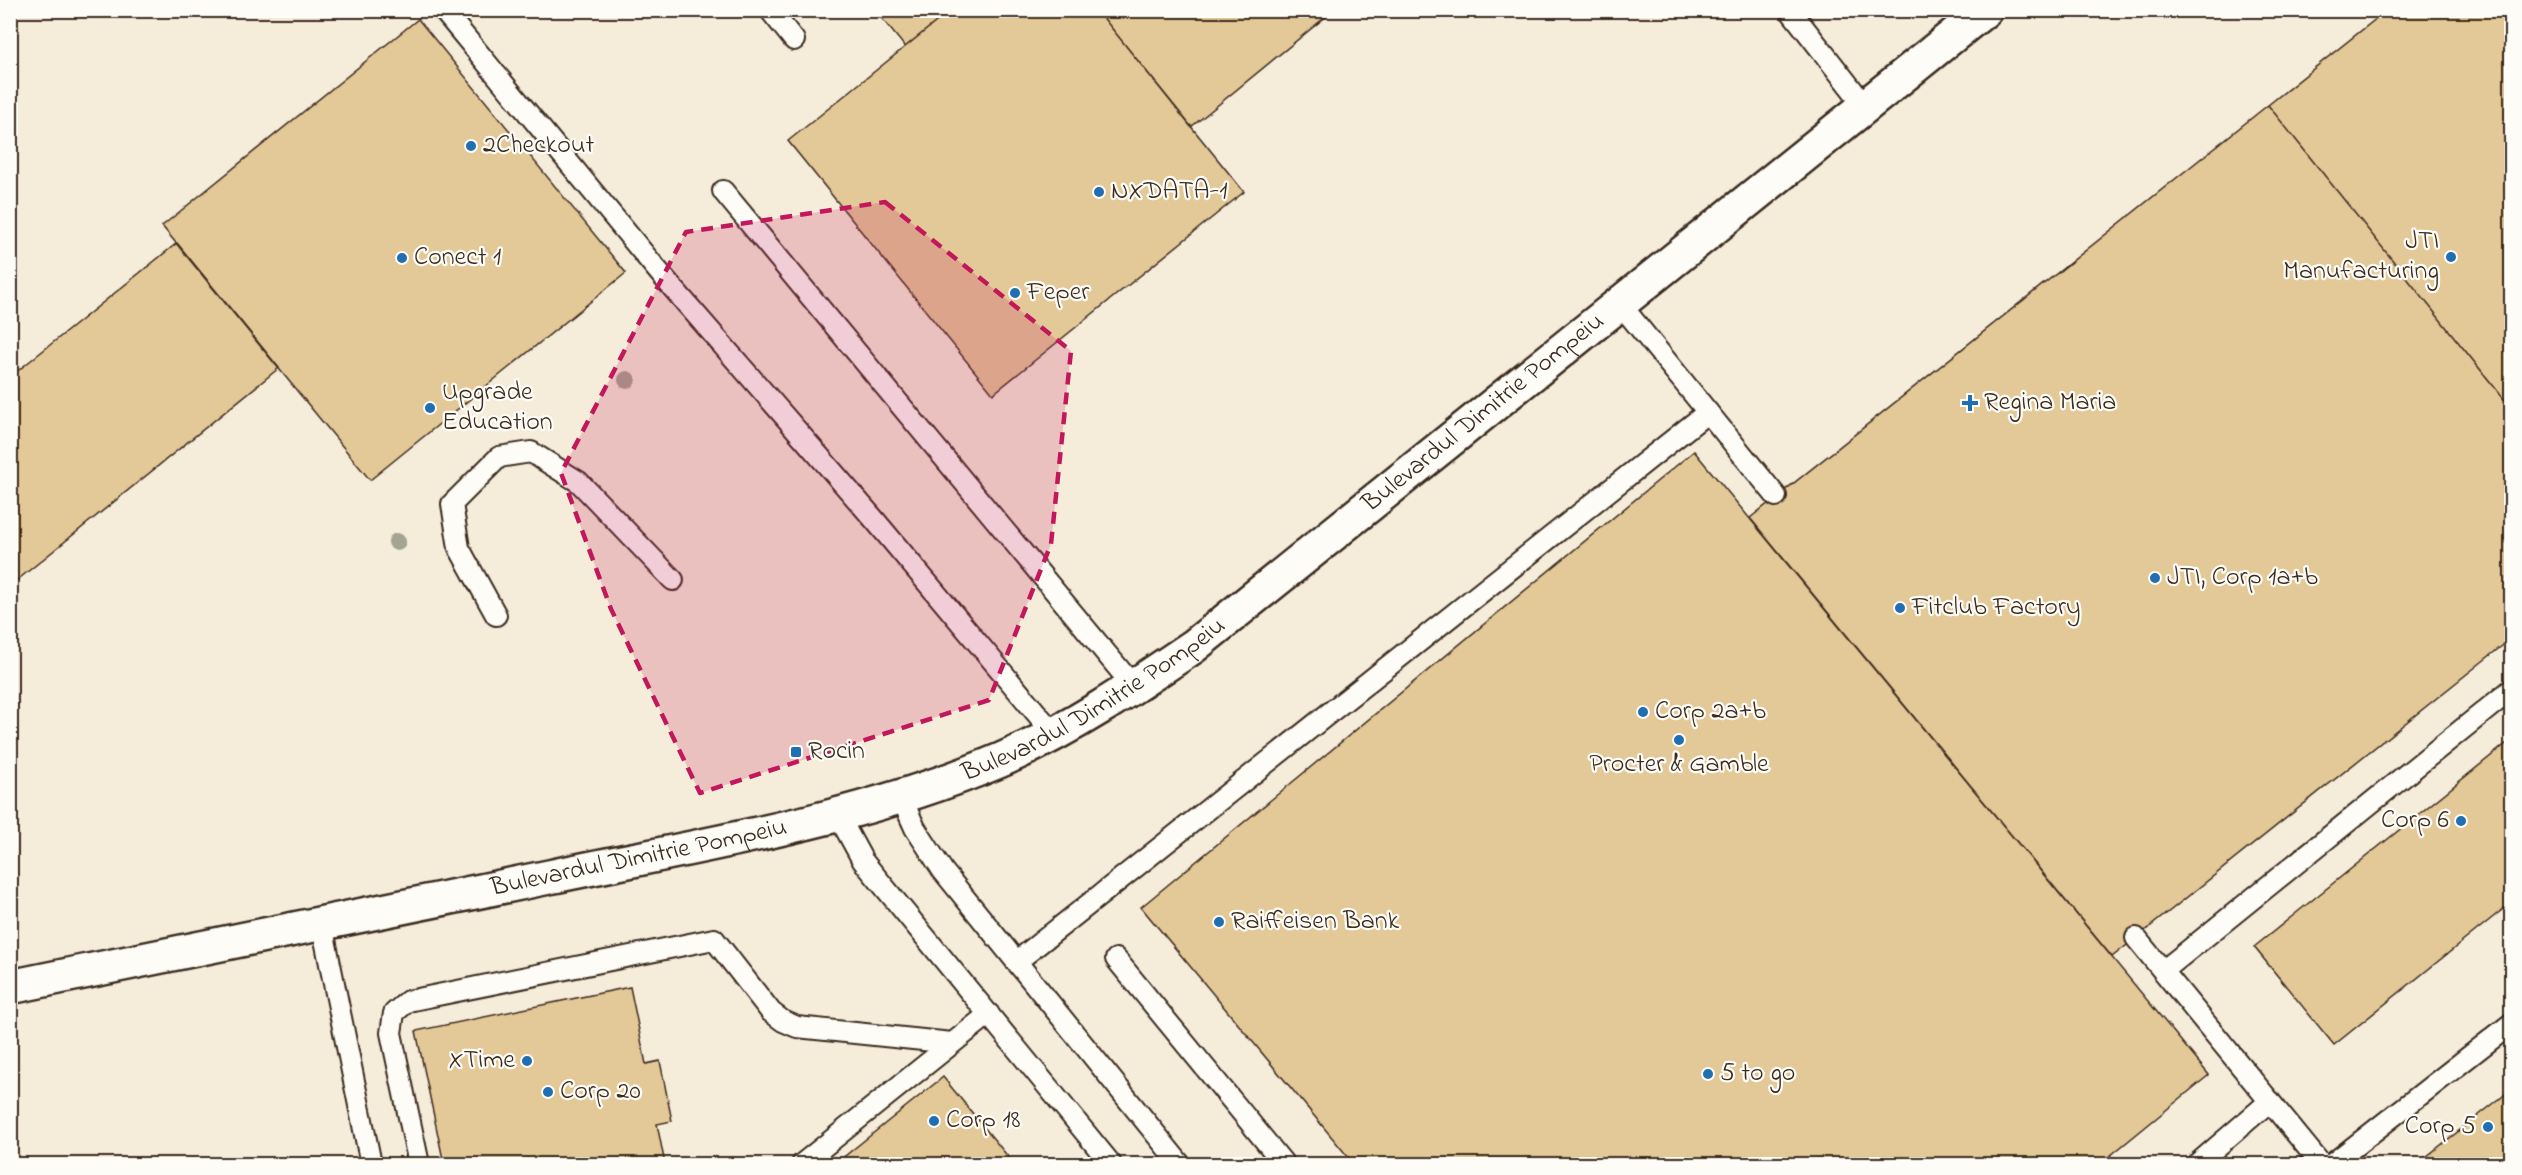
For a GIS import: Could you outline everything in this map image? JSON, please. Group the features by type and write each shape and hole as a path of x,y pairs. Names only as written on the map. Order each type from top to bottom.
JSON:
{"street":[{"name":"Bulevardul Dimitrie Pompeiu","path":"10,987 322,925 838,815 901,797 1004,759 1054,734 1134,687 1194,646 1621,305 1985,10"}],"lane":[{"path":"444,10 659,272 873,518 1054,734"},
{"path":"770,10 794,40"},
{"path":"1790,10 1865,106"},
{"path":"723,191 1134,687"},
{"path":"1621,305 1776,496"},
{"path":"1016,962 1708,412"},
{"path":"496,615 459,548 452,504 499,457 531,452 579,482 673,580"},
{"path":"2163,971 2511,689"},
{"path":"901,797 929,852 1180,1164"},
{"path":"838,815 863,861 1111,1164"},
{"path":"322,925 371,1164"},
{"path":"2136,938 2321,1164"},
{"path":"419,1164 391,1033 394,1013 408,1001 714,939 771,1012 783,1021 797,1027 952,1043"},
{"path":"1116,959 1284,1164"},
{"path":"802,1164 989,1014"},
{"path":"2332,1164 2511,1023"},
{"path":"2197,1164 2270,1101"}],"highlighted area":[{"path":"885,202 1071,351 1051,544 989,700 700,793 611,609 561,473 686,232"}],"shaded area":[{"path":"10,11 2511,11 2511,1164 11,1164"}],"building":[{"path":"875,10 951,10 905,47"},
{"name":"Feper","path":"951,10 1097,10 1244,192 993,394 788,141"},
{"path":"1097,10 1334,10 1191,127"},
{"name":"JTI Manufacturing","path":"2387,10 2512,10 2512,409 2268,105"},
{"name":"Conect 1","path":"418,19 626,273 370,480 162,226"},
{"name":"JTI, Corp 1a+b","path":"2268,105 2512,409 2512,638 2112,957 1750,518"},
{"path":"177,243 279,368 10,586 10,377"},
{"name":"Corp 2a+b","path":"1694,451 2209,1075 2100,1164 1354,1164 1141,907"},
{"name":"Corp 6","path":"2512,739 2512,902 2334,1045 2254,947"},
{"name":"Corp 20","path":"630,987 646,1064 660,1061 672,1121 657,1124 665,1164 444,1164 416,1031"},
{"name":"Corp 18","path":"943,1077 1014,1164 835,1164"},
{"name":"Corp 5","path":"2512,1089 2512,1164 2417,1164"}],"place":[{"name":"2Checkout","path":"471,146"},
{"name":"NXDATA-1","path":"1099,192"},
{"name":"JTI Manufacturing","path":"2451,257"},
{"name":"Conect 1","path":"402,258"},
{"name":"Feper","path":"1015,293"},
{"name":"Regina Maria","path":"1970,403"},
{"name":"Upgrade Education","path":"430,408"},
{"name":"JTI, Corp 1a+b","path":"2155,578"},
{"name":"Fitclub Factory","path":"1900,608"},
{"name":"Corp 2a+b","path":"1643,712"},
{"name":"Procter & Gamble","path":"1679,740"},
{"name":"Rocin","path":"796,752"},
{"name":"Corp 6","path":"2461,821"},
{"name":"Raiffeisen Bank","path":"1219,922"},
{"name":"XTime","path":"527,1061"},
{"name":"5 to go","path":"1708,1074"},
{"name":"Corp 20","path":"548,1092"},
{"name":"Corp 18","path":"934,1121"},
{"name":"Corp 5","path":"2488,1127"}]}
